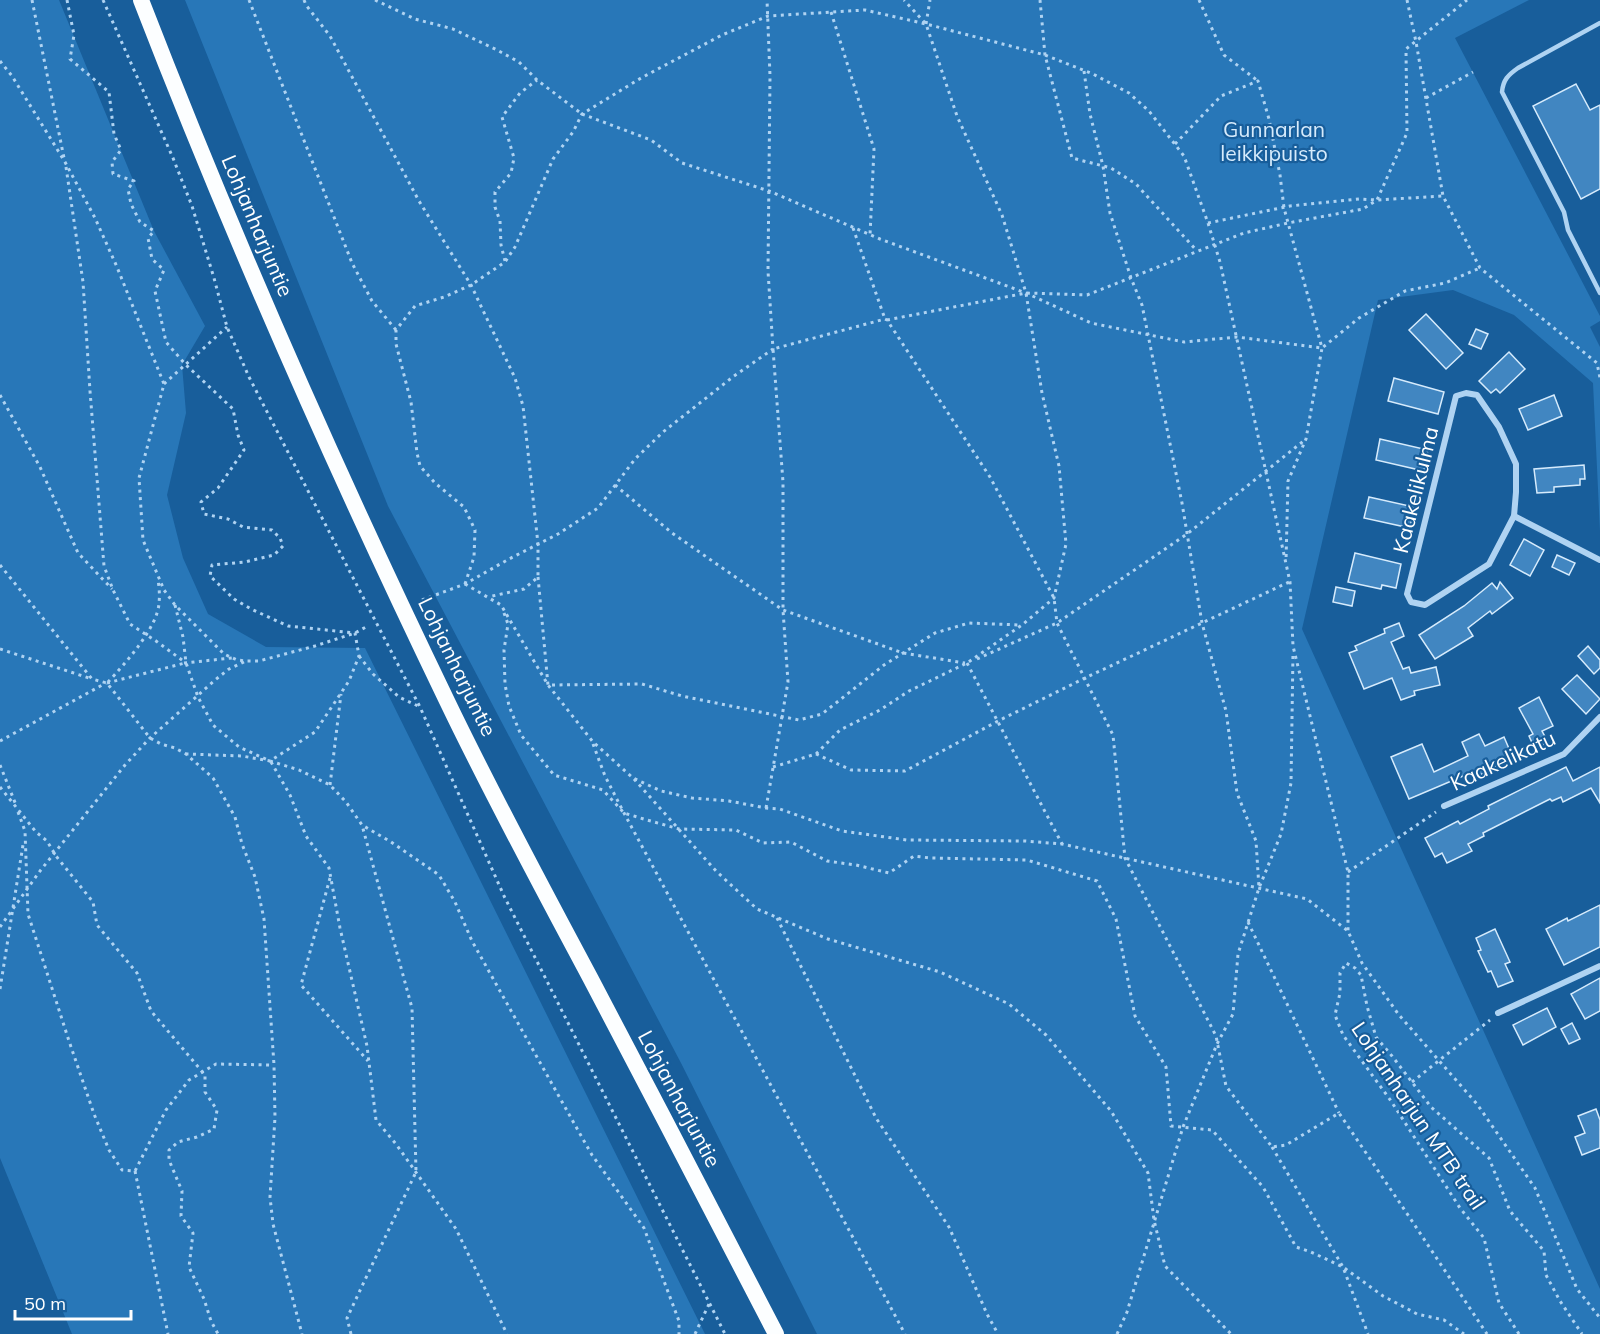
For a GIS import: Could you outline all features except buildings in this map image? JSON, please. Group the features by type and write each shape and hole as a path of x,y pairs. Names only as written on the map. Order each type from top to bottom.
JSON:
{"highway":[{"name":"Lohjanharjuntie","path":"141,0 226,214 282,343 363,524 449,705 776,1334"}],"street":[{"name":"Kaakelikulma","path":"1466,393 1477,395 1499,427 1516,464 1514,516 1489,564 1425,605 1411,602 1407,594 1456,396 1466,393"},
{"path":"1514,516 1600,560"},
{"name":"Kaakelikatu","path":"1444,806 1564,754 1600,717"},
{"path":"1498,1013 1600,966"}],"lane":[{"path":"1600,22 1518,68 1507,76 1502,92 1564,213 1569,230 1600,293"}],"path":[{"path":"32,0 65,162 83,282 104,566 130,624 186,663"},
{"path":"67,0 74,35 70,59 109,92 114,134 121,150 112,162 113,174 134,182 128,189 131,204 140,222 154,231 148,238 152,259 164,270 155,291 166,342 185,364 233,409 238,435 244,450 218,488 201,501 204,514 228,519 243,527 272,530 280,538 283,546 274,555 236,564 212,566 210,576 234,599 288,626 356,633"},
{"path":"103,0 192,206 227,327 249,377 420,707 504,896 725,1334"},
{"path":"249,0 352,263 372,301 396,330"},
{"path":"304,0 330,36 419,201 471,285 515,378 523,406 538,544 538,577 548,685"},
{"path":"375,0 416,20 453,29 497,50 519,62 537,80 582,114 651,141 682,163 769,191 870,235 1026,293 1091,323 1184,342 1237,337 1322,348 1359,318 1405,291 1445,283 1480,268"},
{"path":"766,808 788,682 783,610 783,482 768,272 770,76 767,0"},
{"path":"904,0 926,24 957,116 1002,215 1026,293 1042,393 1059,466 1066,544 1054,598 1057,623 1113,735 1125,858 1216,1036 1226,1086 1272,1147 1343,1267 1368,1334"},
{"path":"926,24 930,0"},
{"path":"1040,0 1045,55 1072,158 1111,168 1136,184 1198,252"},
{"path":"1199,0 1224,55 1258,81 1269,119 1287,223 1322,348 1306,439 1288,481 1286,566"},
{"path":"1407,0 1443,195 1480,268 1598,363 1600,378"},
{"path":"422,600 465,584 558,534 598,508 635,459 663,432 734,376 773,349 886,319 1026,293 1087,295 1244,233 1363,210 1377,200 1407,133 1406,49 1467,0"},
{"path":"465,584 474,557 475,530 464,507 435,483 420,465 411,402 396,344 396,330 415,306 471,285 505,262 515,247 554,159 573,132 582,114 641,78 722,35 768,16 865,10 1045,55 1084,70 1129,93 1149,111 1184,156 1220,261 1290,582 1293,646 1291,783 1281,834 1259,888 1238,954 1233,1014 1217,1044 1183,1127 1127,1312 1117,1334"},
{"path":"831,12 874,149 870,235"},
{"path":"0,61 12,76 65,162 95,218 164,384"},
{"path":"1084,70 1090,114 1103,166 1110,213 1142,305 1202,623 1226,711 1237,793 1256,841 1259,888"},
{"path":"1426,98 1473,72"},
{"path":"505,262 501,245 500,221 495,207 495,192 511,173 514,158 502,117 520,93 537,80"},
{"path":"1175,144 1221,96 1258,81"},
{"path":"1208,223 1284,208 1359,199 1377,200 1443,195"},
{"path":"854,228 886,319 990,477 1054,598"},
{"path":"227,327 164,384 139,478 143,540 164,590 175,606 224,654 246,661 259,661 315,646 356,633 366,627"},
{"path":"0,395 40,467 78,553 113,590"},
{"path":"772,767 816,753 840,730 880,710 909,691 1057,623 1187,534 1306,439"},
{"path":"615,484 672,533 783,610 903,653 967,663 1022,625 1054,598"},
{"path":"0,565 92,679"},
{"path":"106,683 126,662 155,619 160,605 158,574"},
{"path":"488,597 524,589 538,577"},
{"path":"816,753 851,770 905,771 1084,678 1290,582"},
{"path":"465,584 501,604 548,685 593,742 633,778 716,871 757,909 828,939 940,972 1009,1004 1046,1035 1110,1111 1148,1173 1154,1220 1165,1266 1231,1334"},
{"path":"501,604 508,624 504,650 505,684 509,706 521,735 554,775 603,790 624,813 679,829 736,830 763,843 791,842 827,861 889,873 914,856 1027,860 1097,881 1116,919 1135,1016 1166,1067 1171,1126 1212,1130 1263,1187 1296,1247 1343,1267 1383,1296 1417,1314 1444,1320 1464,1334"},
{"path":"175,606 183,637 186,663 197,695 213,725 239,747 270,761 299,770 330,785 346,802 362,825 412,1008 416,1172 346,1318 351,1334"},
{"path":"548,685 642,684 682,696 799,720 822,714 884,665 935,633 969,623 1022,625"},
{"path":"186,754 242,756 270,761 315,732 349,681 358,656 356,633"},
{"path":"1293,646 1348,872 1348,931 1362,963 1399,1015 1477,1104 1535,1188 1577,1289 1600,1318"},
{"path":"0,649 106,683 150,738 186,754 213,778 235,817 255,877 264,919 274,1065 275,1117 270,1197 273,1224 302,1334"},
{"path":"358,656 373,674 399,697 420,707"},
{"path":"0,741 106,683 186,663 233,658"},
{"path":"0,927 54,854 125,765 150,738 197,695 229,669 246,661"},
{"path":"967,663 1062,844"},
{"path":"330,785 341,694"},
{"path":"593,742 605,776 624,813 905,1334"},
{"path":"270,761 290,795 306,836 328,868 367,1046 376,1120 396,1144 456,1229 507,1334"},
{"path":"0,765 25,831 28,914 69,1041 109,1150 122,1170 135,1171"},
{"path":"633,778 661,791 692,798 780,809 842,831 907,840 1024,841 1062,844 1306,899 1348,931"},
{"path":"0,787 36,832 47,841 54,854 93,902 98,925 136,973 152,1011 205,1075 205,1092 217,1110 214,1129 178,1142 169,1150 168,1160 182,1191 181,1216 193,1233 189,1267 218,1334"},
{"path":"1348,872 1444,806"},
{"path":"362,825 439,875 455,902 472,941 592,1155 644,1228 679,1321 679,1334"},
{"path":"0,989 25,837"},
{"path":"330,877 301,985 369,1063"},
{"path":"776,917 876,1118 949,1227 998,1334"},
{"path":"1248,922 1339,1113 1487,1334"},
{"name":"Lohjanharjun MTB trail","path":"1518,1334 1499,1303 1484,1238 1460,1208 1391,1101 1343,1035 1335,1015 1340,993 1340,973 1346,963 1361,975 1366,1006 1376,1037 1431,1107 1489,1158 1510,1211 1544,1251 1546,1275 1582,1334"},
{"path":"1412,1082 1498,1013"},
{"path":"168,1334 135,1171 166,1110 189,1080 216,1064 274,1065"},
{"path":"1272,1147 1286,1145 1339,1113"},
{"path":"694,1334 709,1304"}],"green space":[{"path":"0,0 59,0 154,231 205,326 182,365 186,413 167,495 183,558 208,614 266,647 365,648 705,1334 72,1334 0,1158"},
{"name":"Gunnarlan leikkipuisto","path":"185,0 1529,0 1455,38 1600,316 1600,321 1590,327 1600,347 1600,531 1593,383 1514,315 1453,290 1378,300 1302,629 1600,1289 1600,1334 817,1334 681,1063 388,506"}]}
